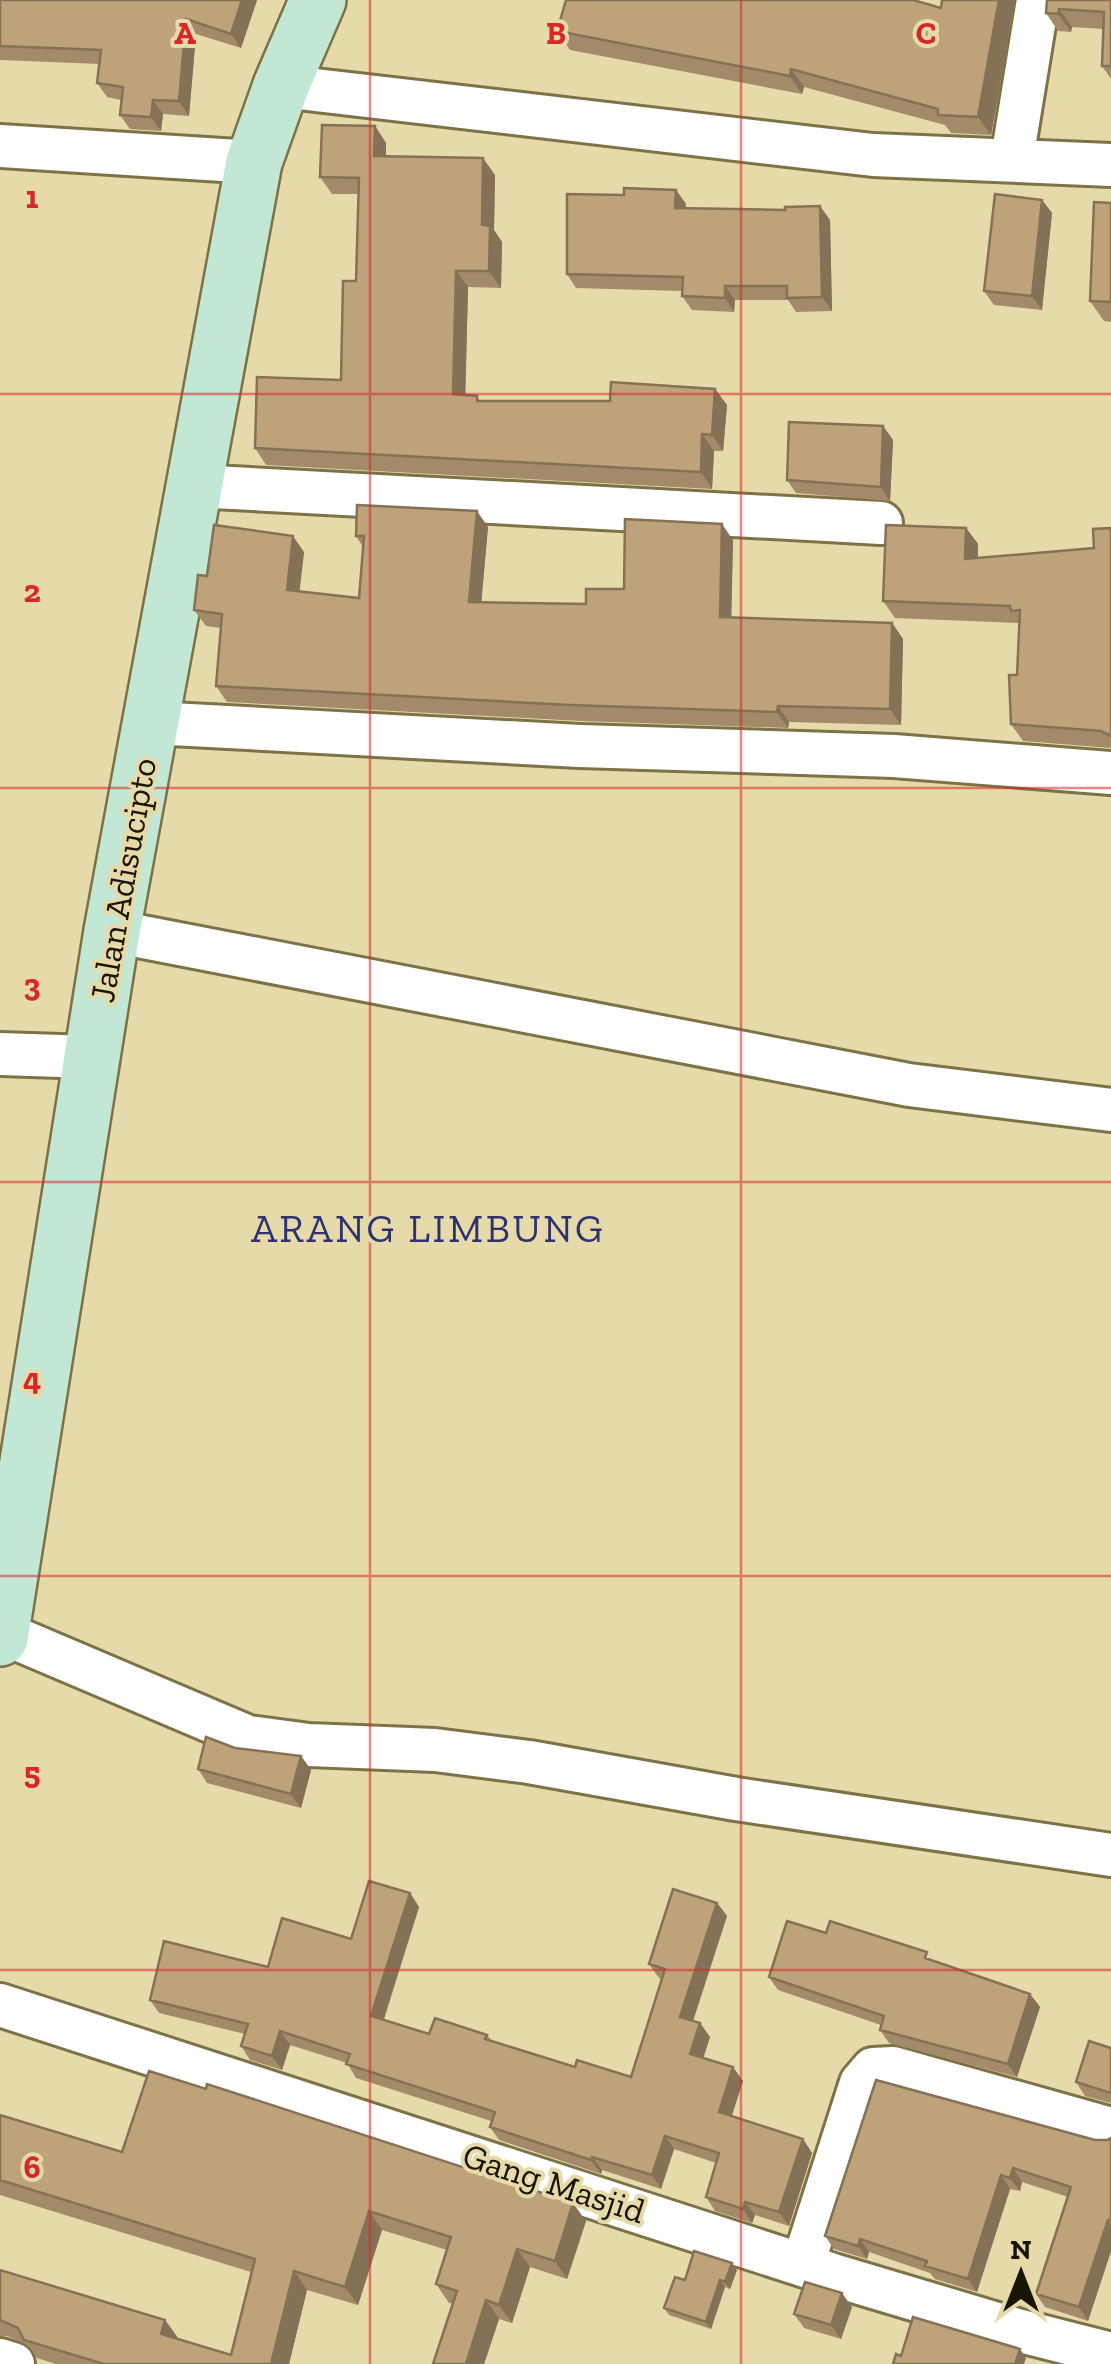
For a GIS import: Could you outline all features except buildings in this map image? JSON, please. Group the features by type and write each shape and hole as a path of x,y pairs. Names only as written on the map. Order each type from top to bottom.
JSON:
{"main road":[{"name":"Jalan Adisucipto","path":"0,1635 12,1480 195,486 267,125 318,0"}],"street":[{"path":"1012,159 1038,0"},
{"path":"0,146 267,125 1111,164"},
{"path":"195,486 880,523"},
{"path":"152,723 562,746 894,756 1111,773"},
{"path":"112,931 909,1085 1111,1110"},
{"path":"0,1054 91,1057"},
{"path":"0,1635 248,1737 309,1745 435,1750 529,1762 1111,1855"},
{"name":"Gang Masjid","path":"0,2005 803,2264 1016,2330 1111,2354"},
{"path":"803,2264 861,2083 873,2070 893,2068 1111,2129"},
{"path":"0,2360 13,2364"}],"district":[{"name":"ARANG LIMBUNG","path":"428,1228"}]}
